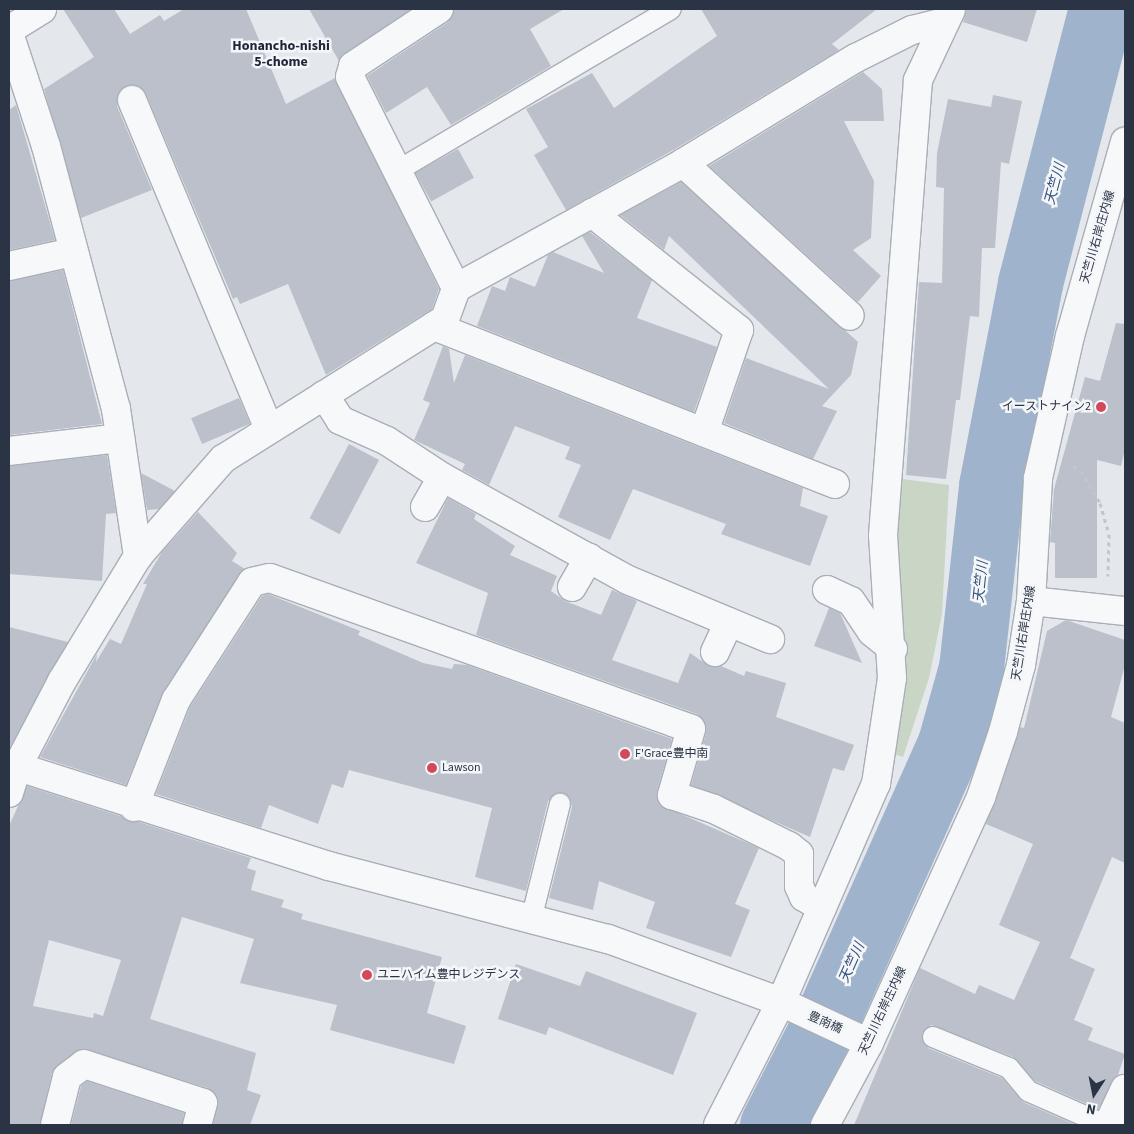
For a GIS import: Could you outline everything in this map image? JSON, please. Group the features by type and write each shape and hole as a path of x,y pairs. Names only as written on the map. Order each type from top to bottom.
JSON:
{"street":[{"path":"42,9 9,32 46,146 101,351 120,438 138,556"},
{"path":"439,9 353,66 350,77 456,288"},
{"path":"9,793 13,765 62,680 138,556 223,459 445,319 456,288 683,163 856,58 912,30 948,15"},
{"path":"718,1125 790,1007 822,908 876,784 890,706 893,650 883,535 918,80 948,15"},
{"path":"132,100 269,429"},
{"name":"天竺川右岸庄内線","path":"825,1125 861,1039 981,797 1021,665 1031,601 1038,478 1070,336 1125,142"},
{"path":"683,163 850,316"},
{"path":"592,213 739,330 704,432"},
{"path":"9,266 73,252"},
{"path":"434,326 835,484"},
{"path":"324,395 340,420 387,441 442,477 628,580 770,638"},
{"path":"9,451 120,438"},
{"path":"425,507 442,477"},
{"path":"572,587 589,558"},
{"path":"134,807 176,700 252,582 270,578 691,729 672,795 714,809 789,846 799,854 799,886 804,897 822,908"},
{"path":"827,590 851,601 872,632 893,650"},
{"path":"1031,601 1125,611"},
{"path":"715,652 729,622"},
{"name":"豊南橋","path":"13,765 134,807 328,866 608,939 790,1007 861,1039"},
{"path":"55,1125 67,1077 84,1064 203,1103 197,1125"},
{"path":"1107,1125 1125,1089"}],"lane":[{"path":"397,170 671,9"},
{"path":"531,920 560,804"},
{"path":"933,1037 1009,1068 1028,1091 1107,1125"}],"path":[{"path":"1067,461 1081,471 1100,503 1110,534 1108,584"}],"green space":[{"path":"895,478 949,485 942,614 929,678 903,757 890,753"}],"building":[{"path":"63,9 114,9 130,34 160,15 164,21 184,9 246,9 286,104 335,78 439,289 432,309 326,375 288,284 240,304 237,297 233,299 146,94 134,85 120,90 117,106 152,190 81,218 44,89 94,57"},
{"path":"309,9 411,9 339,61"},
{"path":"455,9 564,9 530,29 551,66 451,125 427,87 386,113 367,76 448,22"},
{"path":"701,9 877,9 832,44 839,50 675,149 566,210 534,155 548,147 526,109 592,73 614,108 717,36"},
{"path":"967,9 1037,9 1027,42 963,22"},
{"path":"863,72 882,89 884,121 844,121 874,181 871,238 853,250 881,276 858,302 709,166"},
{"path":"993,95 1022,101 1009,164 1001,162 995,248 982,248 979,317 970,316 960,400 956,400 946,479 906,475 919,282 942,283 944,188 936,187 937,153 948,99 991,107"},
{"path":"16,105 55,240 9,250 9,110"},
{"path":"458,149 474,178 431,202 415,173"},
{"path":"681,182 858,342 851,375 822,406 837,411 813,459 724,423 746,358 829,389 669,236 664,250 620,215"},
{"path":"590,232 652,280 637,318 717,347 694,412 477,326 492,286 505,291 510,277 535,287 548,255 553,252 604,273 582,236"},
{"path":"63,270 102,424 9,435 9,281"},
{"path":"1116,323 1125,324 1125,449 1121,466 1097,460 1097,578 1055,578 1055,543 1050,542 1054,489 1085,377 1100,381"},
{"path":"443,346 449,349 454,383 465,355 803,488 800,506 828,516 810,566 721,534 726,524 633,489 610,540 558,517 581,465 565,459 570,447 515,426 489,485 462,470 465,464 414,440 430,403 423,400"},
{"path":"239,398 250,424 202,444 191,418"},
{"path":"349,444 379,460 340,534 310,518"},
{"path":"107,455 116,513 106,514 102,581 9,574 9,466"},
{"path":"141,473 175,491 159,509 147,510"},
{"path":"448,498 476,514 474,519 515,546 510,555 557,576 551,591 565,601 601,615 612,590 637,601 612,660 678,683 690,653 709,666 721,666 744,676 746,671 786,683 776,717 854,745 844,771 833,768 810,837 691,785 706,733 706,725 697,714 476,635 488,593 416,563"},
{"path":"198,512 237,553 232,561 245,569 163,692 126,785 40,757 97,654 96,662 110,639 121,644 147,584 143,584 162,552"},
{"path":"268,594 360,631 358,635 423,663 452,669 454,664 467,665 672,739 657,791 660,805 759,848 735,904 750,910 731,957 646,928 655,902 599,881 593,910 549,898 572,807 571,800 563,793 556,793 548,801 526,891 475,877 492,808 349,770 343,788 332,784 318,824 269,805 261,828 156,794 190,707 262,596"},
{"path":"829,608 840,613 862,663 814,646"},
{"path":"1066,620 1125,640 1125,665 1111,717 1125,723 1125,863 1112,857 1070,958 1095,969 1074,1020 1093,1028 1088,1040 1125,1054 1118,1075 1098,1109 1035,1081 1013,1057 931,1025 922,1033 928,1048 1002,1078 1023,1102 1076,1125 854,1125 920,968 975,994 979,985 1014,1000 1040,942 999,925 1033,844 986,824 1020,727 1024,728 1047,631"},
{"path":"9,627 68,642 9,749"},
{"path":"27,786 251,858 247,868 256,871 251,890 284,900 281,907 303,914 301,919 442,957 427,1013 466,1026 454,1064 330,1030 337,1005 240,983 254,939 182,917 150,1019 256,1053 247,1090 261,1095 250,1125 213,1125 218,1100 208,1088 82,1049 52,1073 40,1125 9,1125 9,826","holes":["49,940 121,960 103,1016 94,1013 93,1018 33,1006"]},
{"path":"516,964 580,986 586,971 697,1013 673,1075 549,1027 546,1035 498,1019"},
{"path":"87,1081 184,1113 182,1125 71,1125 81,1086"}],"waterway":[{"name":"天竺川","path":"772,1125 829,1014 950,743 971,668 991,486 1030,283 1101,9"}],"place":[{"name":"イーストナイン2","path":"1101,407"},
{"name":"F'Grace豊中南","path":"625,754"},
{"name":"Lawson","path":"432,768"},
{"name":"ユニハイム豊中レジデンス","path":"367,975"}],"district":[{"name":"Honancho-nishi 5-chome","path":"281,54"}]}
